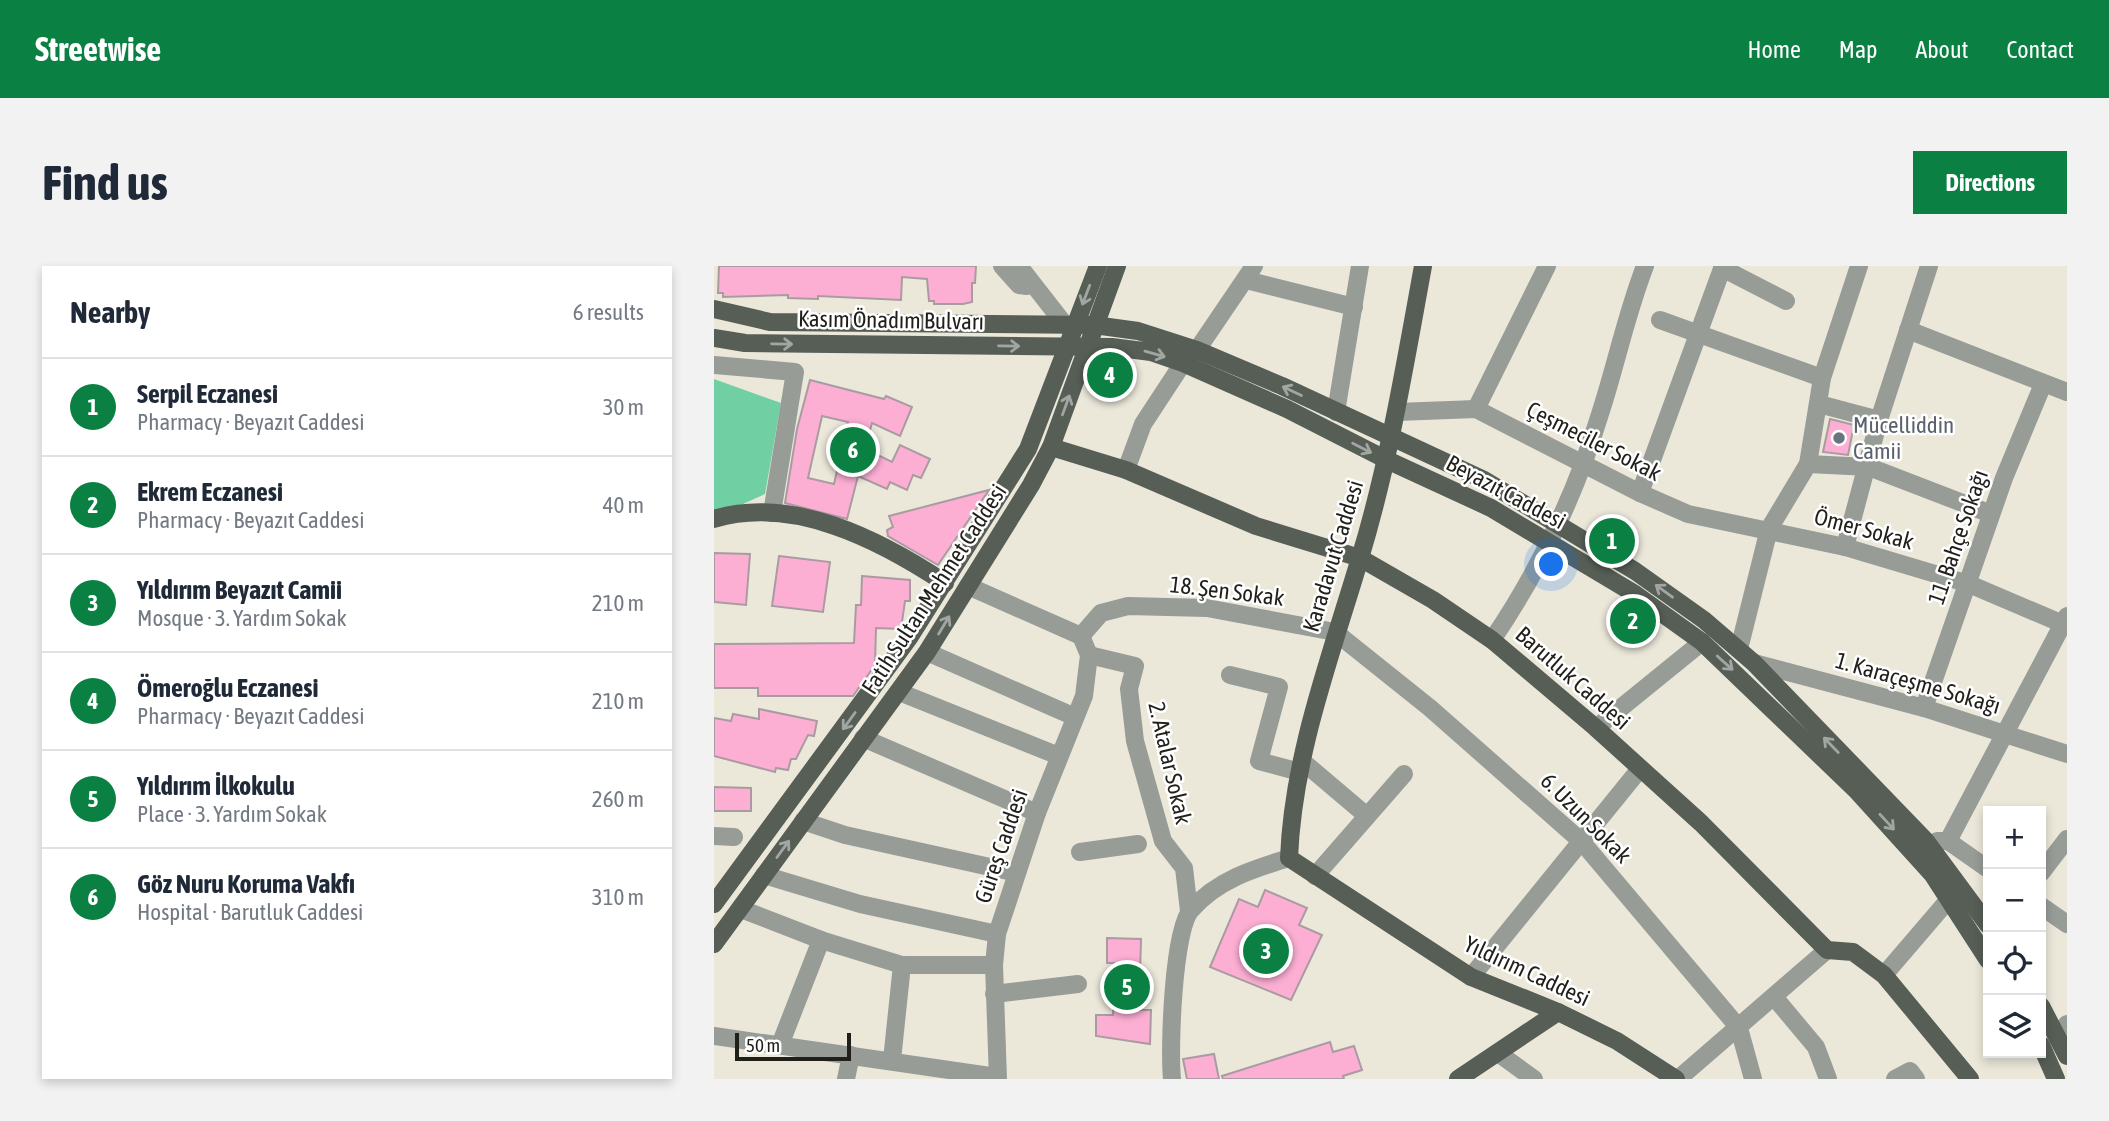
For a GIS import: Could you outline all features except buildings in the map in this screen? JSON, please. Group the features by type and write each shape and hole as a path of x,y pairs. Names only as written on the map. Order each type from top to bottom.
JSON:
{"main road":[{"name":"Fatih Sultan Mehmet Caddesi","path":"714,904 909,638 1028,449 1068,347 1070,325 1098,266"},
{"name":"Fatih Sultan Mehmet Caddesi","path":"714,944 927,652 1031,485 1051,447 1117,266"},
{"name":"Karadavut Caddesi","path":"1289,858 1291,813 1301,766 1335,632 1360,558 1387,460 1423,266"},
{"name":"Kasım Önadım Bulvarı","path":"714,309 770,322 1094,325"},
{"name":"Beyazıt Caddesi","path":"1094,325 1138,331 1197,350 1336,412 1484,480 1557,521 1635,571 1754,663 1926,841 1983,918"},
{"name":"Kasım Önadım Bulvarı","path":"714,338 745,344 1068,347"},
{"name":"Beyazıt Caddesi","path":"1068,347 1112,347 1151,352 1184,363 1287,409 1387,460 1491,508 1635,594 1702,642 1856,790 1903,840 1950,898 1983,952"},
{"name":"Barutluk Caddesi","path":"1051,447 1126,470 1256,526 1360,558 1492,640 1596,728 1639,770 1701,823 1827,950"},
{"path":"714,519 735,512 788,513 842,529 914,562 945,583"},
{"name":"Yıldırım Caddesi","path":"1289,858 1472,977 1558,1012 1617,1041 1677,1079"},
{"path":"1827,950 1853,952 1884,975 1970,1079"},
{"path":"1458,1079 1558,1012"},
{"path":"2046,1012 2062,1030 2067,1056"},
{"path":"2046,1056 2056,1079"}],"street":[{"path":"1002,266 1019,285 1034,288"},
{"path":"1019,266 1034,288 1070,325"},
{"path":"1336,412 1360,266"},
{"path":"1476,409 1546,266"},
{"path":"1492,640 1522,596 1583,464 1600,414 1628,310 1644,266"},
{"path":"1739,649 1769,529 1808,464 1822,378 1859,266"},
{"path":"1845,547 1869,467 1879,420 1929,266"},
{"path":"1640,494 1722,267 1786,301"},
{"path":"1197,350 1250,273 1353,307"},
{"path":"1660,320 1822,378"},
{"path":"1908,330 2067,392"},
{"path":"1126,470 1143,424 1184,363"},
{"path":"714,365 795,372 772,513"},
{"name":"11. Bahçe Sokağı","path":"1924,708 1991,514 2043,384"},
{"path":"1819,404 1879,420"},
{"name":"Çeşmeciler Sokak","path":"1397,412 1476,409 1640,494 1688,513 1738,526 1769,529"},
{"path":"1808,464 1869,467 1991,514"},
{"name":"Ömer Sokak","path":"1769,529 1845,547 1969,583 2065,620"},
{"path":"968,586 1081,636"},
{"name":"18. Şen Sokak","path":"1081,636 1101,613 1128,606 1207,608 1335,632"},
{"path":"1948,841 2065,620"},
{"name":"6. Uzun Sokak","path":"1335,632 1430,708 1581,842 1739,1028 1753,1079"},
{"name":"Güreş Caddesi","path":"998,1078 993,965 997,934 1037,813 1084,696 1089,655 1081,636"},
{"path":"1596,728 1702,642"},
{"path":"927,652 1075,717"},
{"name":"2. Atalar Sokak","path":"1089,655 1135,666 1129,690 1135,741 1163,841 1184,868 1189,911"},
{"name":"1. Karaçeşme Sokağı","path":"1754,663 1924,708 2067,754"},
{"path":"1230,675 1279,687 1259,761 1301,766 1367,816"},
{"path":"899,692 1059,756"},
{"path":"863,738 1037,813"},
{"path":"1472,977 1639,770"},
{"path":"1315,876 1404,774"},
{"path":"803,821 845,835 1017,873"},
{"path":"714,836 734,837"},
{"path":"2044,869 2067,839"},
{"path":"1926,841 1948,841 1983,866"},
{"path":"1080,852 1138,844"},
{"path":"1172,1079 1175,967 1189,911 1235,875 1289,858"},
{"path":"765,875 860,904 997,934"},
{"path":"1884,975 1950,898"},
{"path":"741,909 821,940 902,965 993,965"},
{"path":"2046,909 2067,924"},
{"path":"780,1045 821,940"},
{"path":"1677,1079 1775,998 1827,950"},
{"path":"892,1060 902,965"},
{"path":"995,994 1078,984"},
{"path":"1775,998 1816,1047 1828,1079"},
{"path":"714,1036 892,1060 998,1078"},
{"path":"1498,1053 1534,1079"},
{"path":"846,1079 851,1055"}],"green space":[{"path":"714,379 781,403 765,494 732,509 714,512"}],"place":[{"name":"Ömeroğlu Eczanesi","path":"1110,375"},
{"name":"Mücelliddin Camii","path":"1839,438"},
{"name":"Göz Nuru Koruma Vakfı","path":"853,450"},
{"name":"Serpil Eczanesi","path":"1612,541"},
{"name":"Ekrem Eczanesi","path":"1633,621"},
{"name":"Yıldırım Beyazıt Camii","path":"1266,951"},
{"name":"Yıldırım İlkokulu","path":"1127,987"}]}
